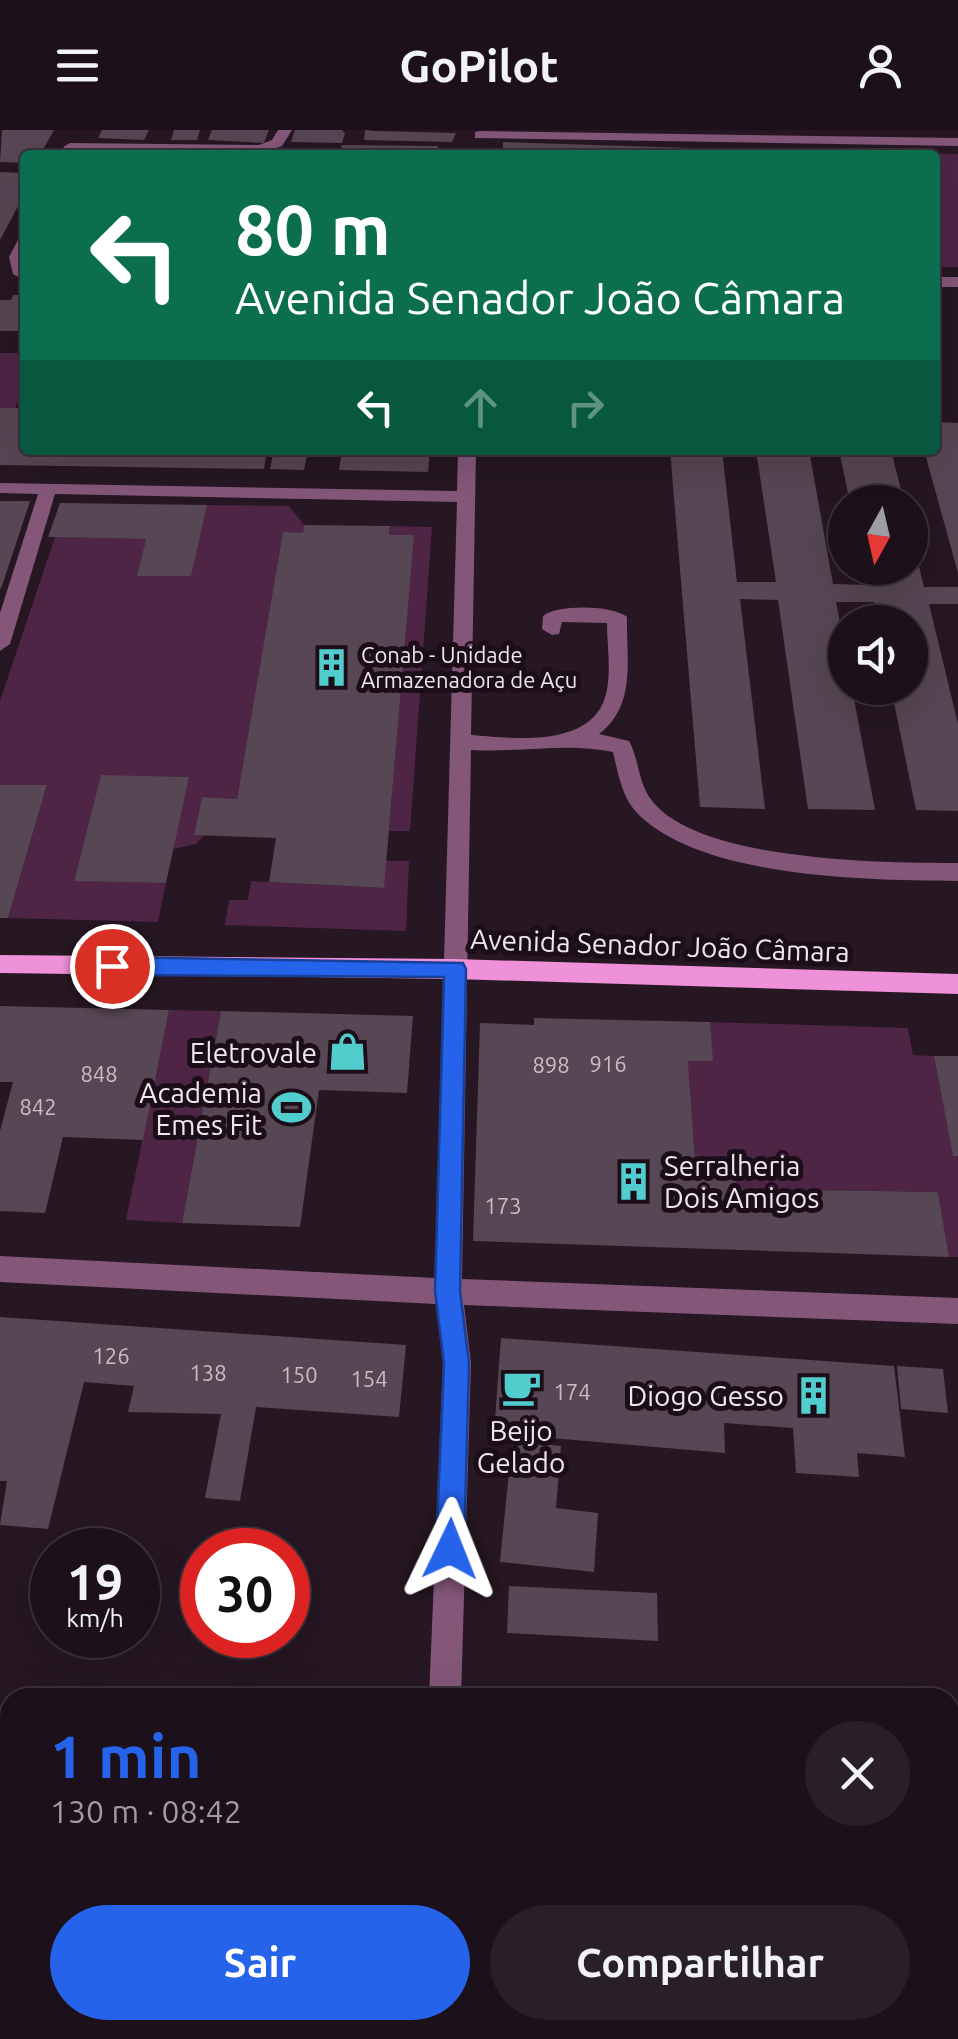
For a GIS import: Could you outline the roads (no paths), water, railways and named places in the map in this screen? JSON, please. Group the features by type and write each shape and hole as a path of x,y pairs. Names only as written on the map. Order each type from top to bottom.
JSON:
{"main road":[{"name":"Avenida Senador João Câmara","path":"0,964 455,969 958,984"}],"street":[{"path":"132,150 261,148 277,143 285,130"},
{"path":"480,142 501,133 731,142 951,138"},
{"path":"445,1688 456,1363 448,1291 467,455"},
{"path":"0,488 466,497"},
{"path":"0,644 48,489"},
{"path":"552,629 553,616 617,617 613,704 602,719 560,742"},
{"path":"461,742 539,745 593,740 622,746 635,792 646,809 670,826 725,850 830,866 958,872"},
{"path":"0,1269 958,1312"}],"place":[{"name":"Conab - Unidade Armazenadora de Açu","path":"331,667"},
{"name":"Eletrovale","path":"347,1052"},
{"name":"Academia Emes Fit","path":"292,1108"},
{"name":"Serralheria Dois Amigos","path":"634,1181"},
{"name":"Beijo Gelado","path":"521,1387"},
{"name":"Diogo Gesso","path":"814,1395"}]}
